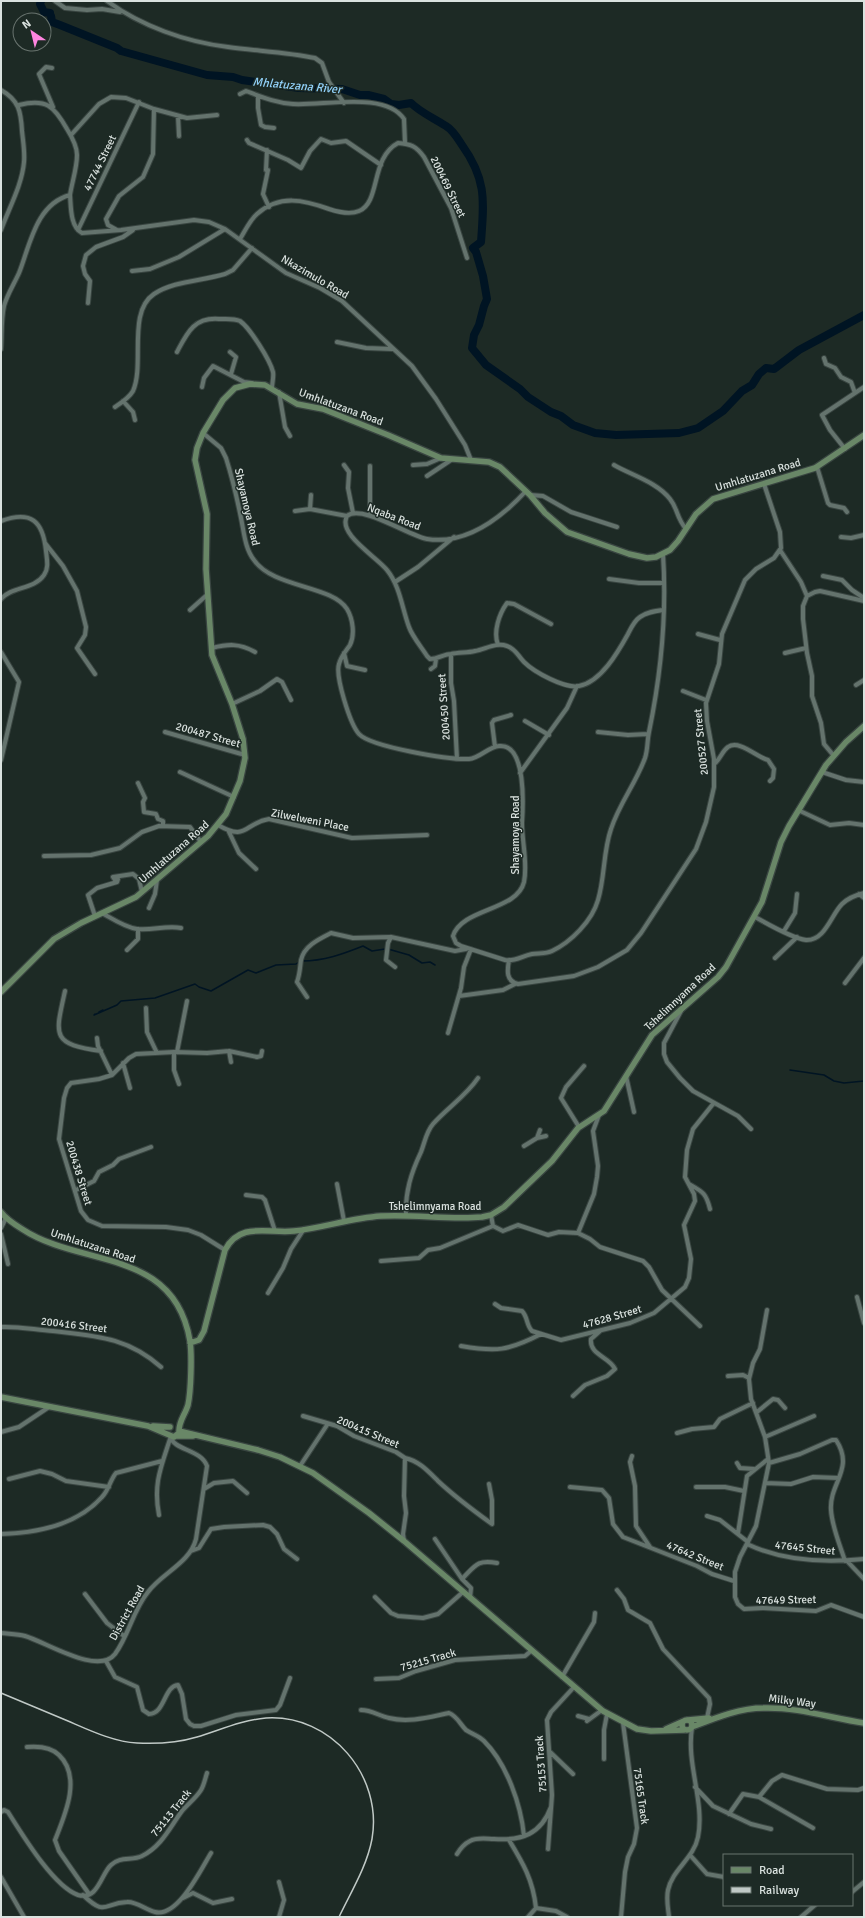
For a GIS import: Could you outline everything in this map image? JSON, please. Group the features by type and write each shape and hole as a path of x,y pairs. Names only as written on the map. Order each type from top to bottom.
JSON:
{"street":[{"path":"55,1 65,8 86,10 102,9 123,12"},
{"path":"107,1 123,12 186,40 193,39 228,47 315,58 322,63 329,82 344,103"},
{"path":"52,68 46,67 39,74 53,108"},
{"path":"1,90 12,97 18,105 22,118 24,161 20,179 1,230"},
{"path":"240,94 245,91 268,100 287,104 379,103 393,108 404,120 405,144 398,143 385,155 380,165 369,203 357,212 335,211 297,200 287,200 269,207 255,216 240,238"},
{"path":"258,96 258,108 261,124 265,127 274,128"},
{"path":"71,135 99,104 117,97 139,102 154,109 178,116 194,119 217,116"},
{"path":"18,105 41,102 53,108 58,113 71,135 77,156 70,195 72,212 78,230"},
{"name":"47744 Street","path":"78,230 139,102"},
{"path":"117,231 108,225 106,219 119,196 143,177 151,159 153,154 154,109"},
{"path":"178,116 179,136"},
{"path":"247,140 249,143 267,150 300,168 310,151 321,139 331,142 346,141 380,165"},
{"name":"200469 Street","path":"405,144 415,146 424,157 451,208 467,258"},
{"path":"267,150 266,170 268,170 262,194 269,207"},
{"path":"1,349 5,304 21,268 30,240 49,208 57,200 70,195"},
{"name":"Nkazimulo Road","path":"78,230 84,233 117,231 194,220 208,222 225,229 240,238 286,273 320,288 342,301 412,366 424,381 465,445 471,460"},
{"path":"88,303 90,281 85,274 83,266 86,255 96,247 123,237 134,228"},
{"path":"132,271 150,269 179,257 225,229"},
{"path":"115,407 130,395 135,384 140,315 148,299 163,289 224,274 233,270 252,248"},
{"path":"176,352 190,330 199,321 210,318 240,321 259,346 271,367 274,375 272,388"},
{"path":"337,342 355,347 392,349"},
{"path":"230,352 236,357 231,374"},
{"path":"824,358 826,364 835,368 841,377 851,382 855,393"},
{"path":"202,387 204,378 213,366 244,382 254,384"},
{"name":"Umhlatuzana Road","path":"1,992 54,939 95,916 130,901 157,880 201,842 218,825 234,797 242,774 245,754 241,730 232,704 216,667 212,648 206,562 207,514 195,460 197,448 203,433 229,393 239,386 254,384 272,388 297,404 323,409 441,458 451,460 484,460 498,466 528,493 545,513 567,532 636,556 651,558 663,554 675,545 699,510 713,499 817,467 864,435"},
{"path":"845,448 833,436 822,414 864,387"},
{"path":"278,392 285,427 290,436"},
{"path":"123,401 133,412 135,420"},
{"name":"Shayamoya Road","path":"203,433 221,448 226,458 247,546 256,563 278,578 331,597 347,609 352,632 350,644 338,664 340,677 353,723 362,737 392,747 457,759 474,757 496,747 502,746 511,752 520,773 524,797 522,826 525,868 523,884 518,893 465,921 457,927 453,936 454,940 461,946 509,960 552,951 580,930 590,918 598,900 604,854 611,828 645,757 660,674 664,583 663,554"},
{"path":"413,465 427,464 441,458"},
{"path":"427,476 451,460"},
{"path":"344,465 349,472 348,488 353,513"},
{"path":"614,465 666,494 674,505 679,522 686,529"},
{"path":"370,466 370,516"},
{"path":"817,467 828,502 830,505 844,508 846,512"},
{"path":"764,484 780,532 782,541 780,550 801,582 807,596 802,611 806,648 812,676 812,696 821,722 824,742 834,756"},
{"path":"528,493 543,496 571,512 617,527"},
{"name":"Nqaba Road","path":"347,516 353,513 370,516 422,538 443,539 454,537 488,525 528,493"},
{"path":"310,509 311,495"},
{"path":"295,511 310,509 347,516 345,523 352,537 383,565 395,582 411,633 430,659 436,659 451,654 472,652 498,645 512,648 528,665 544,676 577,686 590,681 612,662 637,619 651,612 663,610"},
{"path":"1,521 14,518 28,518 40,526 45,541 47,566 43,577 34,584 9,592 1,599"},
{"path":"841,537 851,538 864,535"},
{"path":"395,582 418,567 454,537"},
{"path":"45,541 74,584 86,627 85,635 77,648 95,674"},
{"name":"200527 Street","path":"459,996 503,990 515,984 525,984 574,976 598,967 629,948 696,849 704,830 712,802 714,787 714,764 707,721 706,700 719,664 720,640 745,580 756,569 774,558 780,550"},
{"path":"823,576 843,580 852,590 864,598"},
{"path":"609,580 639,583 664,583"},
{"path":"807,596 814,592 820,591 864,601"},
{"path":"190,610 208,594"},
{"path":"498,645 496,633 503,608 507,603 514,604 551,624"},
{"path":"698,634 720,640"},
{"path":"212,648 233,644 241,645 255,652"},
{"path":"785,653 806,648"},
{"path":"1,652 19,682 1,760"},
{"path":"344,653 347,666 365,670"},
{"name":"200450 Street","path":"451,654 451,684 454,701 457,759"},
{"path":"431,669 435,666 436,659"},
{"path":"232,704 260,691 274,680 279,679 291,700"},
{"path":"856,685 864,680"},
{"path":"520,773 549,735 567,708 577,686"},
{"path":"683,691 706,700"},
{"path":"496,747 492,723 496,718 511,715"},
{"path":"525,721 549,735"},
{"name":"Tshelimnyama Road","path":"190,1343 199,1340 204,1331 225,1250 232,1240 242,1234 254,1230 287,1232 344,1221 382,1216 472,1218 491,1215 504,1207 552,1161 579,1127 600,1115 604,1111 652,1035 682,1007 718,977 726,967 762,902 781,842 798,810 834,756 864,726"},
{"name":"200487 Street","path":"166,732 245,754"},
{"path":"598,732 634,735 648,734"},
{"path":"714,764 727,747 736,745 755,753 763,760 768,760 774,770 773,778 770,781"},
{"path":"180,772 234,797"},
{"path":"822,772 846,780 864,782"},
{"path":"138,783 145,798 143,802 144,812 156,814 158,819 163,821 163,826"},
{"path":"798,810 830,824 854,823 864,825"},
{"name":"Zilwelweni Place","path":"229,832 239,833 258,822 269,819 352,838 427,835"},
{"path":"218,825 229,832 239,853 256,869"},
{"path":"44,856 91,856 120,848 142,832 163,826 190,827 201,842"},
{"path":"95,916 88,895 97,888 117,882 118,879 115,880 113,877 133,874 139,879 142,892"},
{"path":"149,908 155,894 157,880"},
{"path":"784,931 795,913 797,894"},
{"path":"755,917 797,937 807,940 818,936 840,906 848,900 862,894 864,898"},
{"path":"102,913 122,924 138,929 172,927 181,928"},
{"path":"127,950 138,939 138,929"},
{"path":"307,997 297,982 301,972 301,959 308,947 331,933 353,938 391,938 455,951 469,949 459,996 448,1033"},
{"path":"775,958 797,937"},
{"path":"391,938 388,943 386,960 395,967"},
{"path":"845,983 864,958"},
{"path":"509,960 508,975 515,984"},
{"path":"65,991 58,1024 61,1037 72,1046 101,1051"},
{"path":"179,1084 174,1070 175,1052 187,1001"},
{"path":"682,1007 665,1040 664,1049 666,1058 687,1086 713,1104 740,1118 751,1129"},
{"path":"146,1008 147,1032 157,1053"},
{"path":"97,1038 112,1075 123,1063 136,1054 175,1052 207,1053 229,1051 257,1057 261,1056 262,1051"},
{"path":"229,1051 231,1062"},
{"path":"123,1063 130,1088"},
{"path":"579,1127 561,1098 566,1087 584,1066"},
{"name":"200438 Street","path":"112,1075 99,1079 72,1083 67,1088 64,1098 59,1139 76,1190 81,1211 93,1224 102,1226 166,1226 188,1230 201,1235 225,1250"},
{"path":"626,1076 634,1112"},
{"path":"406,1216 406,1194 414,1164 421,1152 426,1135 434,1123 469,1089 478,1078"},
{"name":"47628 Street","path":"495,1304 501,1308 524,1312 529,1328 541,1334 560,1340 630,1323 648,1316 685,1287 689,1278 690,1253 684,1225 694,1204 695,1198 685,1177 685,1162 690,1135 713,1104"},
{"path":"578,1233 596,1184 598,1166 593,1131 600,1115"},
{"path":"537,1138 540,1130"},
{"path":"524,1146 537,1138 546,1136"},
{"path":"76,1190 94,1182 100,1171 113,1165 119,1159 151,1147"},
{"path":"336,1184 344,1221"},
{"path":"688,1184 704,1193 708,1198 710,1209"},
{"path":"246,1195 262,1197 265,1200 275,1231"},
{"path":"1,1228 3,1215"},
{"name":"Umhlatuzana Road","path":"3,1215 29,1234 116,1262 149,1277 173,1299 181,1312 190,1343 190,1393 187,1406 174,1435"},
{"path":"491,1215 493,1226"},
{"path":"381,1261 419,1258 428,1250 440,1248 493,1226 503,1231 518,1225 548,1236 559,1232 578,1233 590,1239 600,1247 643,1261 649,1267 662,1290 700,1326"},
{"path":"268,1293 304,1229"},
{"path":"1,1234 8,1264"},
{"path":"857,1297 864,1323"},
{"path":"728,1376 750,1376 760,1349 767,1310"},
{"name":"200416 Street","path":"1,1327 106,1338 131,1346 147,1355 161,1367"},
{"path":"573,1396 585,1385 607,1376 614,1369 591,1346 591,1339 600,1330"},
{"path":"460,1346 483,1350 503,1350 521,1345 541,1334"},
{"name":"47649 Street","path":"750,1376 753,1403 765,1437 769,1461 756,1526 737,1564 734,1581 736,1600 744,1609 763,1608 816,1611 831,1605 864,1617"},
{"path":"1,1397 148,1426 174,1435"},
{"path":"757,1412 773,1399 778,1400 785,1408"},
{"path":"677,1433 692,1429 714,1427 719,1420 753,1403"},
{"path":"1,1432 15,1429 49,1407"},
{"name":"200415 Street","path":"303,1416 337,1426 354,1436 396,1452 405,1458 404,1496 406,1513 404,1541"},
{"path":"765,1437 814,1416"},
{"path":"170,1427 182,1418"},
{"path":"300,1466 327,1424"},
{"path":"148,1426 176,1427 162,1461 156,1498 159,1515"},
{"path":"170,1427 179,1446 200,1456 206,1463 207,1473 203,1489 196,1539 191,1552"},
{"name":"Milky Way","path":"174,1435 200,1436 258,1450 300,1466 339,1491 404,1541 531,1651 602,1710 623,1723 637,1729 651,1731 685,1730 717,1717"},
{"path":"738,1533 747,1476 769,1461 791,1457 836,1439 843,1455 843,1468 830,1509 846,1561 864,1579"},
{"path":"632,1456 630,1462 635,1486 636,1526 638,1532 650,1547"},
{"path":"405,1458 410,1459 428,1469 440,1483 492,1524 492,1500 489,1484"},
{"path":"1,1534 32,1532 50,1528 80,1516 101,1498 109,1487 114,1475 118,1472 133,1470 162,1461"},
{"path":"736,1463 740,1468 754,1470"},
{"path":"9,1479 40,1471 52,1474 66,1481 109,1487"},
{"path":"765,1483 791,1484 813,1477 839,1478"},
{"path":"203,1489 214,1483 232,1481 247,1493"},
{"name":"47642 Street","path":"570,1487 602,1490 609,1498 613,1524 620,1534 697,1566 712,1574 734,1581"},
{"path":"696,1487 725,1487 744,1491"},
{"name":"47645 Street","path":"708,1516 718,1519 738,1533 747,1543 763,1551 787,1558 846,1561 864,1559"},
{"name":"District Road","path":"106,1661 114,1655 147,1592 191,1552 199,1548 211,1529 266,1526 276,1531 284,1549 297,1559"},
{"path":"435,1539 462,1579 472,1590 470,1598"},
{"path":"462,1579 480,1562 485,1561 497,1563"},
{"path":"617,1590 624,1599 628,1610 650,1623 663,1649 709,1698 710,1704 707,1718"},
{"path":"375,1596 391,1613 398,1616 423,1618 438,1614 463,1592"},
{"path":"85,1594 107,1623 124,1636"},
{"path":"562,1677 594,1622 594,1613"},
{"path":"1,1633 25,1636 86,1660 99,1662 106,1661 115,1677 137,1687 143,1710 149,1714 158,1710 170,1689 176,1684 180,1688 186,1719 194,1726 201,1726 236,1715 276,1710 280,1705 290,1678"},
{"name":"75215 Track","path":"376,1679 399,1678 416,1671 455,1660 525,1656 531,1651"},
{"name":"75153 Track","path":"548,1849 552,1805 548,1716 574,1687"},
{"name":"Milky Way","path":"664,1730 686,1721 717,1717 755,1709 773,1708 811,1713 864,1723"},
{"path":"361,1710 368,1710 396,1719 424,1719 449,1713 453,1715 466,1730 482,1739 506,1773 516,1800 524,1836"},
{"path":"578,1716 588,1720 602,1710"},
{"path":"604,1759 604,1730 607,1714"},
{"path":"669,1917 668,1888 690,1854 698,1838 699,1827 690,1743 692,1727 691,1722 686,1721 682,1725 690,1743"},
{"name":"75165 Track","path":"621,1917 625,1872 628,1857 634,1844 637,1828 623,1723"},
{"path":"3,1811 8,1812 33,1851 51,1873 76,1894 88,1894 59,1850 55,1840 66,1812 71,1788 65,1761 51,1748 27,1747"},
{"path":"550,1751 573,1774"},
{"name":"75113 Track","path":"88,1894 97,1888 107,1870 116,1861 138,1857 154,1848 164,1838 183,1810 197,1796 207,1773"},
{"path":"759,1797 772,1781 782,1775 790,1776 813,1786 827,1789 858,1790 864,1788"},
{"path":"695,1787 714,1806 751,1824 771,1829"},
{"path":"729,1814 743,1794 759,1797 813,1828"},
{"path":"456,1854 469,1841 482,1839 509,1840 533,1834 547,1818 552,1805"},
{"path":"509,1840 519,1855 528,1875 536,1908"},
{"path":"83,1895 99,1907 107,1908 129,1902 161,1913 175,1906 183,1898 211,1853"},
{"path":"690,1854 696,1864 707,1874 723,1877"},
{"path":"1,1877 24,1917"},
{"path":"279,1882 284,1900 279,1917"},
{"path":"853,1891 864,1882"},
{"path":"183,1898 193,1894 201,1896 213,1903 232,1899"},
{"path":"801,1917 814,1906"},
{"path":"528,1917 536,1908"},
{"path":"536,1908 556,1911 567,1917"}],"waterway":[{"name":"Mhlatuzana River","path":"41,1 40,4 44,12"},
{"name":"Mhlatuzana River","path":"52,22 117,48 121,51 207,75 233,77 242,80 299,88 342,89 360,95 368,95 384,99 391,104 399,105 411,103 423,113 449,128 476,169 482,191 483,214 481,242 473,248 476,252 483,276 487,299 479,325 474,335 472,348 486,365 520,389 528,397 551,412 561,416 573,425 595,433 616,435 679,433 698,428 723,411 742,391 752,385 759,374 766,368 774,369 799,350 864,315"},
{"path":"302,961 326,958 363,946 372,951 385,949"},
{"path":"388,949 409,955 422,963 430,962 435,965"},
{"path":"95,1014 94,1015 117,1005 121,1001 155,998 195,984 211,991 248,970 256,973 276,965 296,964 299,962"},
{"path":"99,1012 103,1010"},
{"path":"790,1070 824,1075 834,1081 844,1083 864,1081"}],"railway":[{"path":"1,1693 93,1732 128,1742 160,1743 182,1741 240,1723 266,1718 290,1719 312,1726 331,1738 348,1753 360,1772 369,1793 373,1816 370,1849 358,1879 339,1917"}]}
